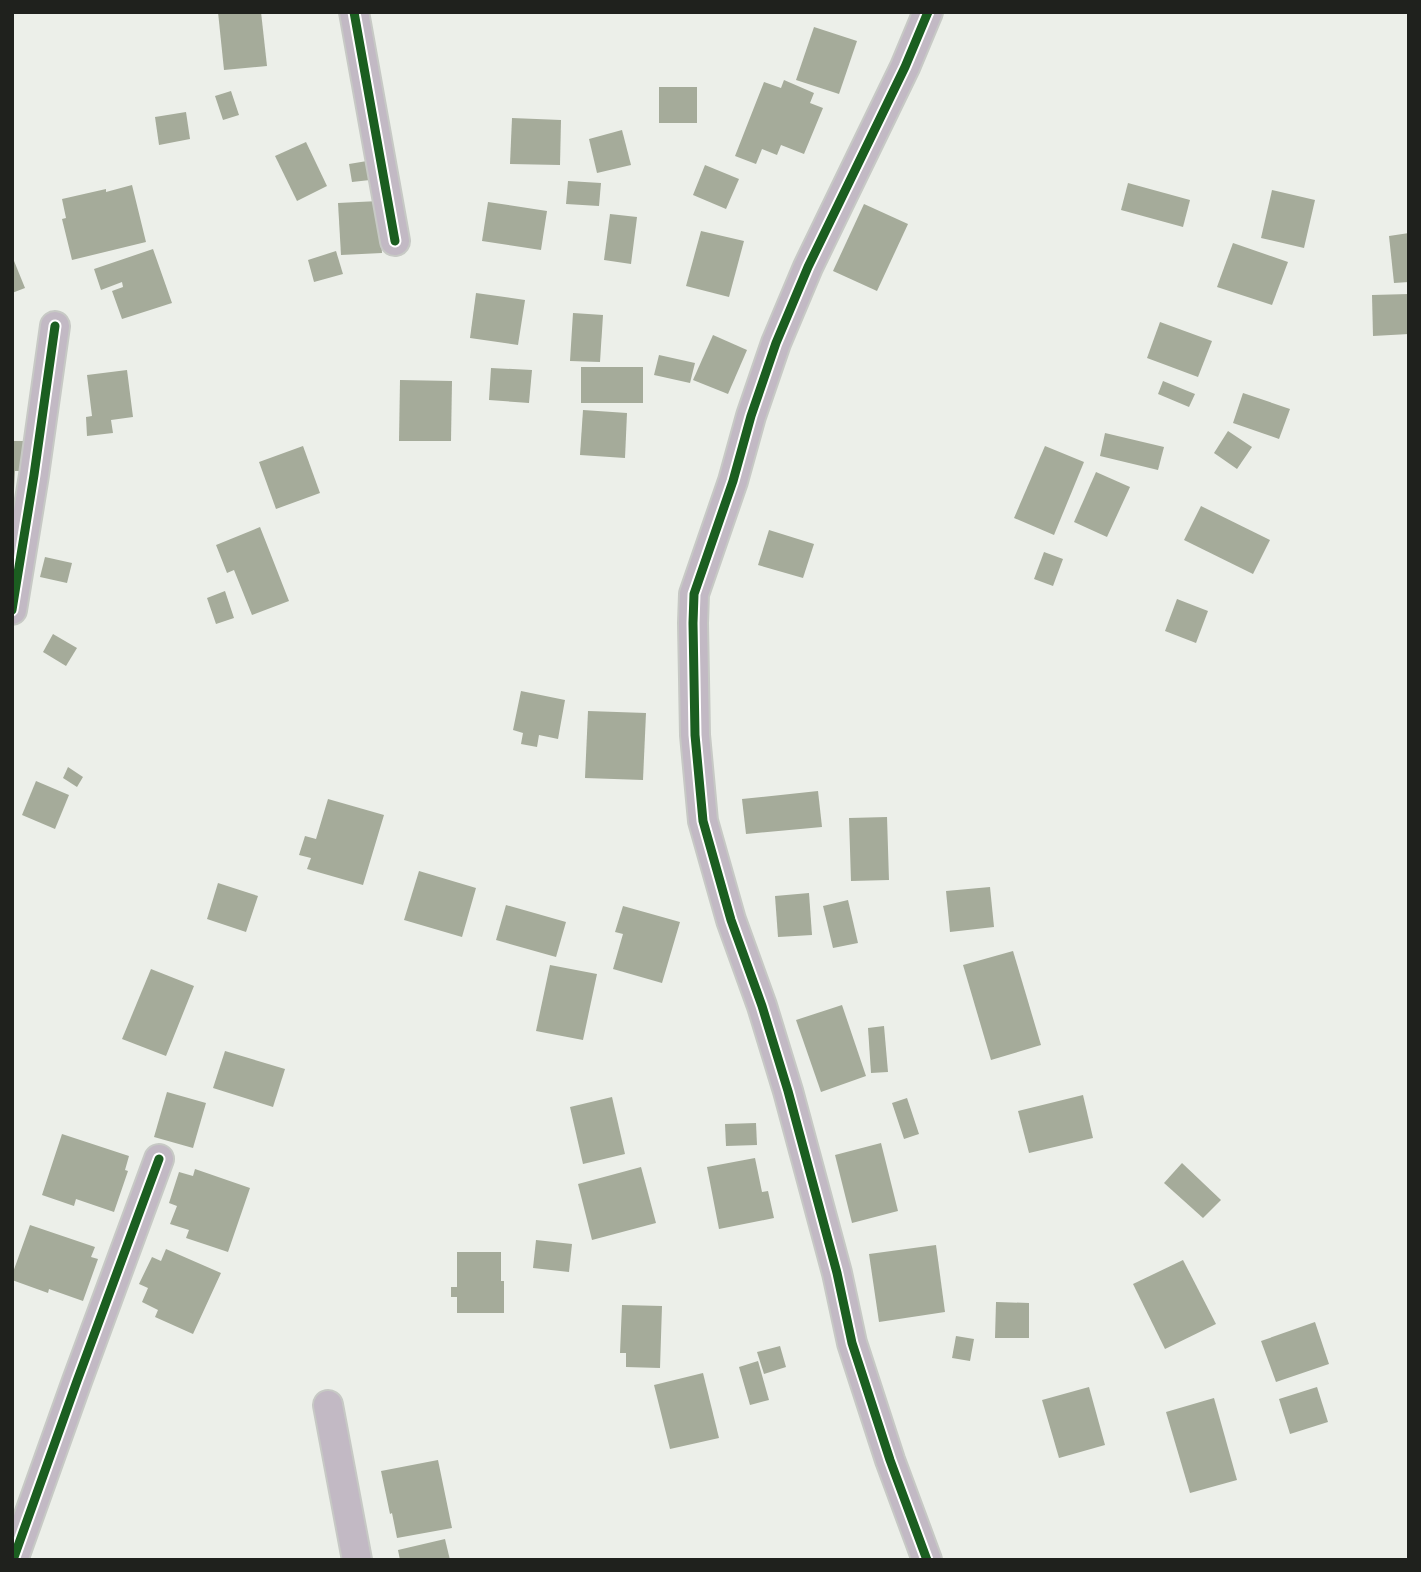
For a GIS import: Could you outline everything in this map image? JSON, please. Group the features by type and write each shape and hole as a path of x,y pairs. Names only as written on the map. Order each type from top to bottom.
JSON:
{"street":[{"path":"354,12 395,241"},
{"path":"927,1560 890,1461 852,1343 837,1273 788,1091 762,1006 731,920 702,821 695,735 694,594 776,343 808,267 905,67 928,12"},
{"path":"12,610 55,326"},
{"path":"13,1560 159,1159"},
{"path":"328,1405 357,1560"}],"building":[{"path":"218,12 261,12 267,66 224,70"},
{"path":"814,27 857,41 839,94 796,80"},
{"path":"784,80 814,93 810,103 823,108 804,154 781,145 777,155 762,149 756,164 735,156 764,82 781,88"},
{"path":"659,87 697,87 697,123 659,123"},
{"path":"231,91 239,115 223,120 215,96"},
{"path":"186,112 190,139 159,145 155,117"},
{"path":"512,118 561,120 560,165 510,164"},
{"path":"622,130 631,165 597,173 589,139"},
{"path":"306,142 327,186 297,201 275,156"},
{"path":"367,161 370,180 352,182 349,164"},
{"path":"705,165 739,179 726,209 693,195"},
{"path":"568,181 601,183 599,206 566,204"},
{"path":"1128,183 1190,200 1183,227 1121,210"},
{"path":"132,185 146,242 72,260 62,219 66,218 62,199"},
{"path":"1272,190 1315,200 1304,248 1261,238"},
{"path":"379,201 382,253 341,255 338,203"},
{"path":"488,202 547,211 541,250 482,241"},
{"path":"864,204 908,224 877,291 833,271"},
{"path":"610,214 637,217 631,264 604,260"},
{"path":"701,231 744,241 729,297 686,286"},
{"path":"1409,233 1409,282 1394,283 1389,236"},
{"path":"1233,243 1288,262 1272,305 1217,287"},
{"path":"153,249 172,303 122,319 112,291 123,287 122,282 101,290 94,269"},
{"path":"336,251 343,274 314,282 308,260"},
{"path":"12,256 25,288 12,293"},
{"path":"476,293 525,300 518,345 470,338"},
{"path":"1409,294 1409,334 1373,336 1372,295"},
{"path":"573,313 603,315 600,362 570,361"},
{"path":"1160,322 1212,341 1198,377 1147,358"},
{"path":"713,335 747,350 728,394 693,380"},
{"path":"659,355 695,363 690,383 654,375"},
{"path":"581,367 643,367 643,403 581,403"},
{"path":"491,368 532,370 529,403 489,400"},
{"path":"127,370 133,417 111,420 113,433 87,436 86,417 92,416 87,375"},
{"path":"400,380 452,381 451,441 399,441"},
{"path":"1163,381 1195,394 1189,407 1158,394"},
{"path":"1243,393 1290,409 1279,439 1233,423"},
{"path":"583,410 627,413 625,458 580,455"},
{"path":"1228,431 1252,447 1237,469 1214,453"},
{"path":"1105,433 1164,447 1158,470 1100,456"},
{"path":"12,441 24,441 22,471 15,471 14,490 12,490"},
{"path":"303,446 320,493 276,509 259,462"},
{"path":"1045,446 1084,462 1054,535 1014,518"},
{"path":"1096,472 1130,487 1107,537 1074,522"},
{"path":"1201,506 1270,540 1253,574 1184,540"},
{"path":"260,527 289,601 252,615 234,570 227,573 216,545"},
{"path":"769,530 814,544 803,578 758,565"},
{"path":"1044,552 1063,559 1053,586 1034,579"},
{"path":"45,557 72,563 67,583 40,577"},
{"path":"225,591 234,618 216,624 207,598"},
{"path":"1177,599 1208,611 1196,643 1165,631"},
{"path":"53,634 77,648 66,666 43,652"},
{"path":"521,691 565,700 558,739 539,735 537,747 521,744 523,733 513,730"},
{"path":"588,711 646,713 643,780 585,778"},
{"path":"68,767 83,777 77,787 63,778"},
{"path":"36,781 69,795 55,829 22,815"},
{"path":"818,791 822,827 746,834 742,799"},
{"path":"328,799 384,815 363,885 307,869 311,858 299,855 305,836 316,839"},
{"path":"887,817 889,880 851,881 849,818"},
{"path":"419,871 476,888 462,937 404,920"},
{"path":"218,883 258,896 246,932 207,919"},
{"path":"990,887 994,927 950,932 946,891"},
{"path":"809,893 812,935 778,937 775,896"},
{"path":"848,900 858,943 833,948 823,906"},
{"path":"506,905 566,922 556,957 496,940"},
{"path":"623,906 680,922 662,983 613,969 623,934 615,932"},
{"path":"1013,951 1041,1045 991,1060 963,965"},
{"path":"550,965 597,974 583,1040 536,1031"},
{"path":"151,969 194,986 166,1056 122,1039"},
{"path":"842,1005 866,1076 821,1092 796,1020"},
{"path":"884,1026 888,1072 871,1073 868,1028"},
{"path":"225,1051 285,1069 273,1107 213,1088"},
{"path":"167,1092 206,1103 193,1148 154,1137"},
{"path":"1083,1095 1093,1138 1029,1153 1018,1111"},
{"path":"612,1097 625,1154 583,1164 570,1107"},
{"path":"907,1098 919,1134 904,1139 892,1103"},
{"path":"756,1123 757,1145 726,1146 725,1124"},
{"path":"62,1134 129,1156 125,1170 128,1171 114,1212 76,1199 74,1206 42,1195"},
{"path":"881,1143 898,1211 852,1223 835,1155"},
{"path":"755,1158 762,1192 768,1191 774,1218 719,1229 707,1167"},
{"path":"1182,1163 1221,1200 1203,1218 1164,1183"},
{"path":"641,1167 656,1223 592,1240 578,1184"},
{"path":"195,1169 250,1188 228,1252 186,1238 189,1230 170,1224 177,1206 169,1203 179,1172 193,1176"},
{"path":"30,1225 95,1247 91,1257 98,1259 83,1301 49,1289 48,1293 12,1280"},
{"path":"536,1240 572,1244 569,1272 533,1268"},
{"path":"936,1245 945,1312 879,1322 869,1254"},
{"path":"166,1249 221,1273 193,1334 155,1317 158,1310 142,1302 148,1288 139,1284 152,1257 161,1261"},
{"path":"457,1252 501,1252 504,1313 457,1313 457,1297 451,1297 451,1287 457,1287"},
{"path":"1183,1260 1216,1324 1165,1349 1133,1284"},
{"path":"996,1302 1029,1303 1029,1338 995,1338"},
{"path":"622,1305 662,1306 660,1368 626,1367 626,1353 620,1353"},
{"path":"1315,1322 1329,1364 1276,1382 1261,1341"},
{"path":"956,1336 974,1339 970,1361 952,1358"},
{"path":"780,1346 786,1367 764,1374 757,1352"},
{"path":"758,1361 769,1400 750,1405 739,1367"},
{"path":"703,1373 719,1438 670,1449 654,1385"},
{"path":"1089,1387 1105,1445 1059,1458 1042,1400"},
{"path":"1317,1387 1328,1422 1290,1434 1279,1399"},
{"path":"1214,1398 1237,1480 1190,1493 1166,1412"},
{"path":"438,1460 452,1528 397,1538 381,1471"},
{"path":"445,1539 450,1560 400,1560 398,1550"}],"cycle path":[{"path":"354,12 395,241"},
{"path":"927,1560 890,1460 852,1343 837,1273 788,1091 762,1006 731,920 703,821 695,735 693,623 694,594 776,343 808,267 905,67 928,12"},
{"path":"12,610 55,326"},
{"path":"13,1560 159,1159"}]}
